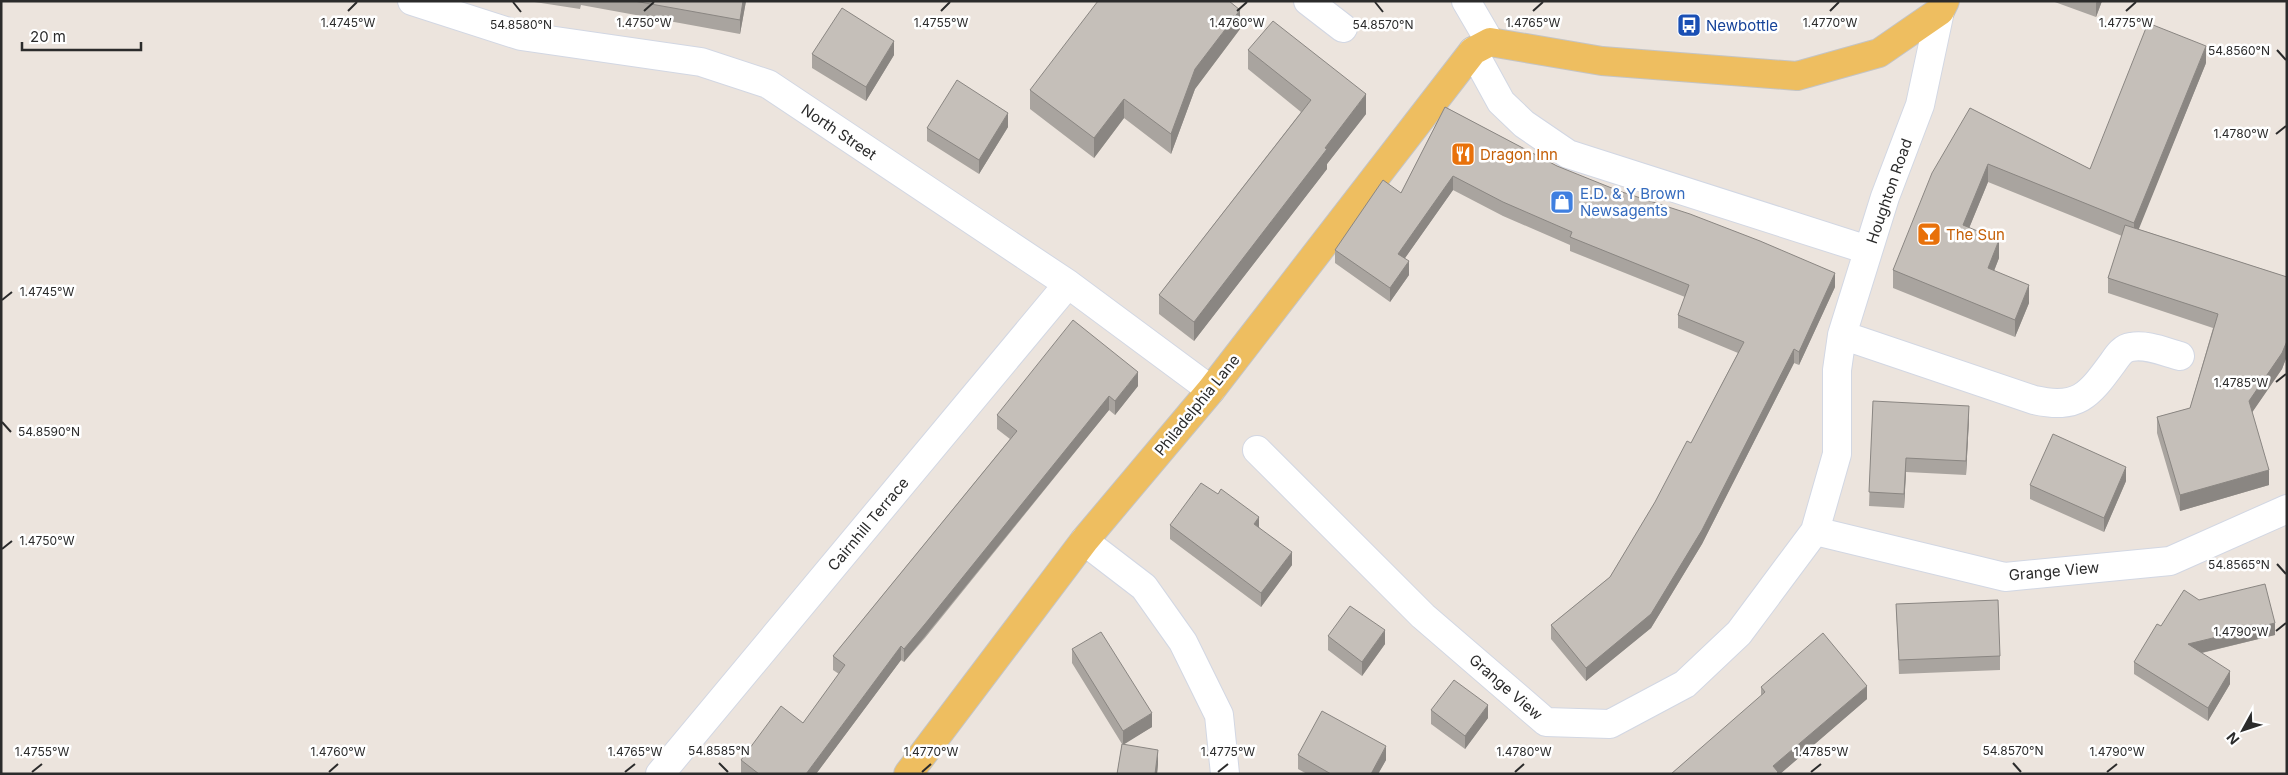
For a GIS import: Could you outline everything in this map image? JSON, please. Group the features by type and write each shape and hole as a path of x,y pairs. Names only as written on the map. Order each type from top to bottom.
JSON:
{"main road":[{"path":"1481,47 1602,61 1798,76 1879,53 1943,6"},
{"name":"Philadelphia Lane","path":"908,774 1084,541 1211,390 1481,47"}],"street":[{"name":"North Street","path":"412,1 521,36 701,62 768,84 1068,284 1211,390"},
{"path":"1308,1 1343,28"},
{"path":"1466,1 1501,102 1524,124 1568,154 1868,250"},
{"name":"Houghton Road","path":"1837,370 1842,335 1868,250 1885,197 1920,106 1943,6"},
{"name":"Cairnhill Terrace","path":"669,771 1068,284"},
{"path":"1842,335 2034,400 2052,404 2064,404 2079,399 2093,388 2120,353 2129,347 2143,346 2180,356"},
{"name":"Grange View","path":"1257,450 1423,616 1546,722 1610,724 1685,684 1739,633 1815,531 1837,454 1837,370"},
{"name":"Grange View","path":"1815,531 2005,576 2170,561 2287,509"},
{"path":"1084,541 1144,588 1183,642 1219,715 1225,774"}],"building":[{"path":"634,1 743,1 740,20"},
{"path":"1098,1 1229,1 1240,10 1195,69 1171,134 1124,99 1094,138 1030,90"},
{"path":"842,8 894,41 866,87 812,54"},
{"path":"1273,21 1366,94 1325,148 1327,149 1194,322 1159,295 1311,100 1248,50"},
{"path":"2148,23 2206,46 2134,223 1988,164 1963,225 1999,240 1988,268 2029,285 2015,320 1893,270 1932,173 1970,108 2090,169"},
{"path":"957,80 1008,113 979,160 927,128"},
{"path":"1445,107 1557,166 1619,191 1690,214 1835,273 1799,352 1794,349 1702,530 1651,614 1586,668 1551,625 1610,577 1655,502 1687,441 1691,443 1744,342 1678,315 1689,285 1570,237 1572,232 1503,202 1453,176 1398,254 1409,261 1390,288 1335,250 1383,180 1401,193"},
{"path":"2125,225 2287,277 2287,341 2282,353 2249,401 2269,470 2180,495 2157,417 2190,408 2218,314 2108,278"},
{"path":"1073,320 1138,372 1115,401 1109,396 925,624 904,649 901,646 806,774 759,774 741,760 781,706 803,723 845,665 833,656 1017,431 997,415"},
{"path":"1873,401 1969,406 1966,461 1906,458 1904,494 1869,492"},
{"path":"2053,434 2126,467 2104,518 2030,485"},
{"path":"1201,483 1218,494 1221,489 1259,517 1254,524 1292,552 1261,593 1170,525"},
{"path":"2265,584 2275,623 2188,644 2230,671 2208,708 2134,662 2157,624 2161,626 2184,590 2199,600"},
{"path":"1998,600 2000,656 1899,660 1896,604"},
{"path":"1350,606 1385,630 1362,662 1328,636"},
{"path":"1101,632 1152,713 1123,731 1072,649"},
{"path":"1823,633 1867,686 1773,766 1778,772 1776,774 1671,774 1765,692 1761,687"},
{"path":"1454,680 1488,705 1465,736 1431,710"},
{"path":"1322,711 1386,746 1371,774 1331,774 1298,755"},
{"path":"1122,744 1158,750 1155,774 1117,774"}],"place":[{"name":"Newbottle","path":"1689,25"},
{"name":"Dragon Inn","path":"1463,154"},
{"name":"E.D. & Y Brown Newsagents","path":"1562,202"},
{"name":"The Sun","path":"1929,234"}]}
